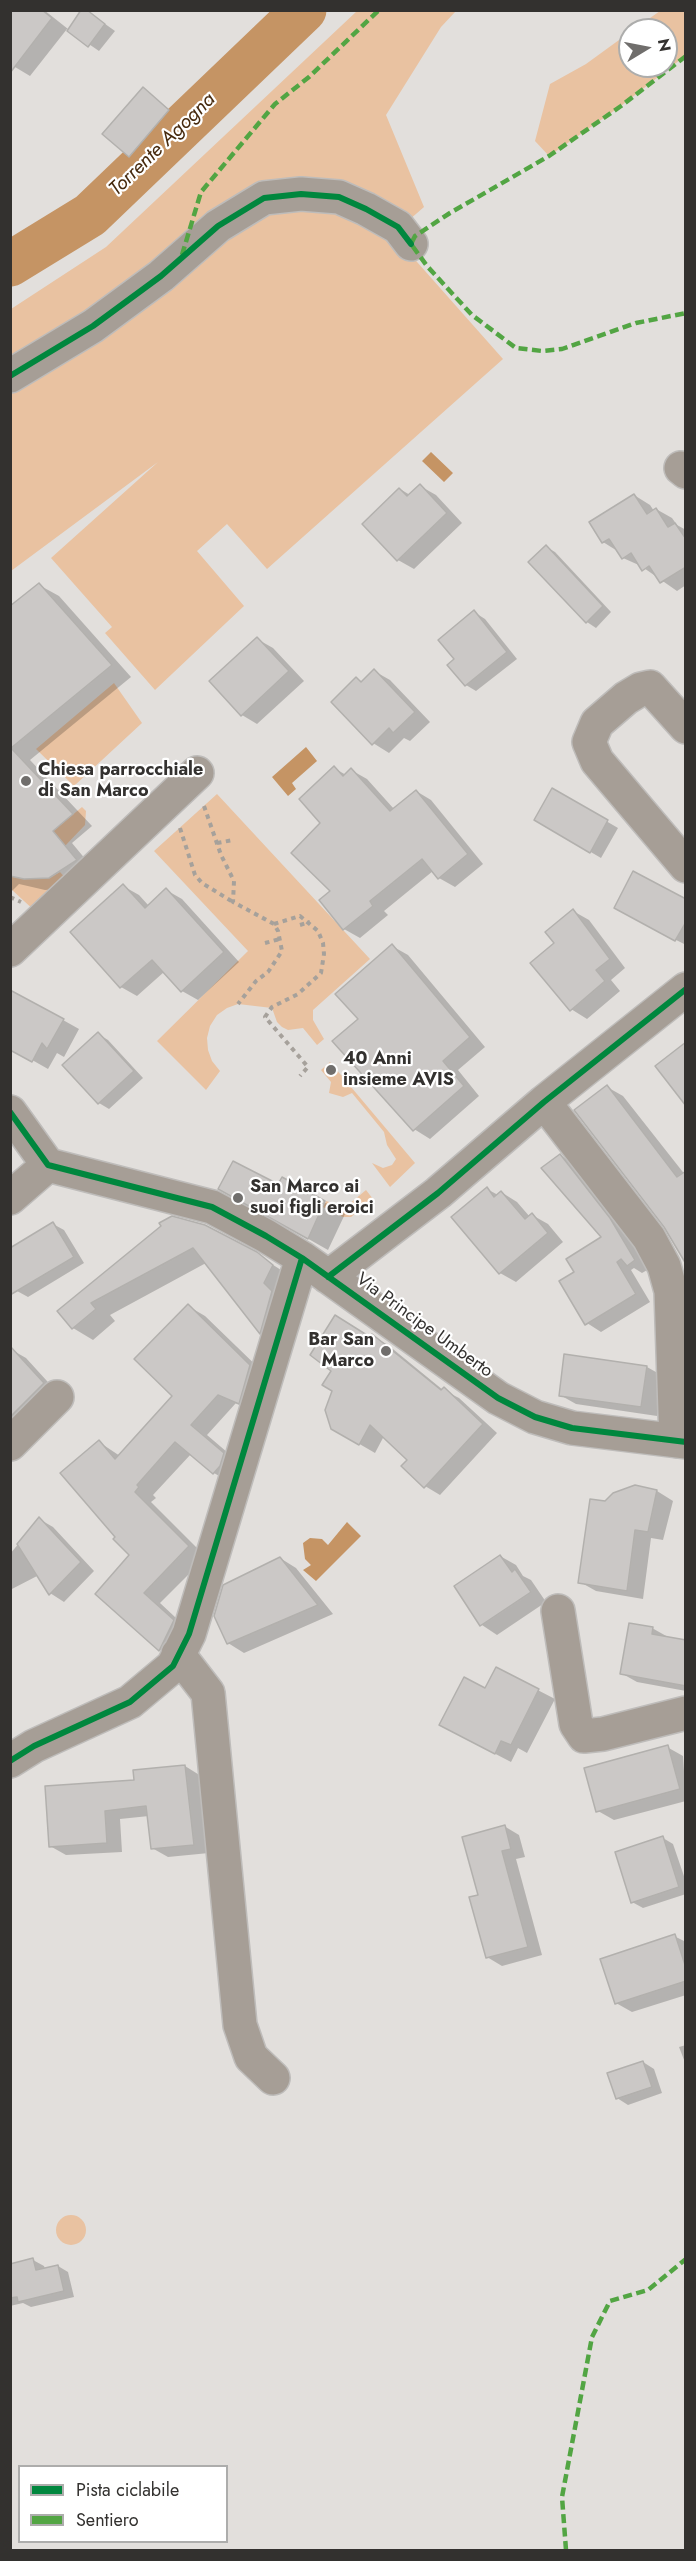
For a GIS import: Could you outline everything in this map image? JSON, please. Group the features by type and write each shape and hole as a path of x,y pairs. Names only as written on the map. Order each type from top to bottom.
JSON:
{"street":[{"path":"10,376 93,326 161,276 218,226 264,198 301,194 339,197 398,227 411,244"},
{"path":"686,727 650,687 641,689 626,698 597,723 589,742 597,761 686,866"},
{"path":"10,950 197,773"},
{"path":"328,1277 438,1193 544,1102 686,989"},
{"path":"544,1102 649,1238 664,1266 671,1291 681,1442"},
{"path":"10,1112 48,1165 10,1198"},
{"name":"Via Principe Umberto","path":"48,1165 212,1207 302,1258 498,1398 535,1417 572,1428 681,1442"},
{"path":"10,1761 34,1746 130,1702 172,1666 189,1634 302,1258"},
{"path":"10,1444 57,1397"},
{"path":"558,1611 576,1724 584,1736 603,1734 686,1713"},
{"path":"178,1654 208,1693 240,2025 251,2057 273,2078"}],"path":[{"path":"204,806 234,881 233,902"},
{"path":"180,827 195,875 202,883 273,924 280,939 282,951 268,972 256,981 238,1004"},
{"path":"217,843 233,840"},
{"path":"273,924 300,916 318,931 323,943 321,974 298,994 272,1008 265,1017 308,1067 300,1076"},
{"path":"300,925 310,922"},
{"path":"265,943 280,939"}],"shaded area":[{"path":"357,11 456,11 441,27 386,115 424,207 401,227 402,245 503,359 267,569 227,524 197,551 244,606 155,690 105,633 112,627 51,558 158,462 11,571 11,309 106,247"},
{"path":"660,11 685,11 685,56 678,61 678,18 650,18"},
{"path":"618,41 618,78 657,78 549,156 535,141 550,84 586,64"},
{"path":"431,452 453,473 444,482 422,461"},
{"path":"114,683 142,723 74,786 36,749"},
{"path":"306,747 317,761 292,783 296,789 288,796 272,777"},
{"path":"217,794 370,959 313,1010 313,1020 324,1039 317,1045 303,1028 288,1030 282,1027 277,1022 272,1008 238,1004 217,1015 210,1026 207,1038 212,1061 220,1071 206,1090 157,1041 248,951 154,851"},
{"path":"82,807 86,811 85,825 65,846 53,831"},
{"path":"60,872 70,883 37,913 11,889 10,876 49,878"},
{"path":"330,1062 415,1163 390,1187 372,1163 383,1168 392,1165 396,1159 387,1145 384,1132 352,1093 343,1097 329,1093 331,1082 321,1070"},
{"path":"366,1190 373,1199 351,1217 343,1217 323,1207 326,1201 342,1206 348,1205"},
{"path":"347,1522 361,1536 316,1581 303,1570 311,1565 305,1559 303,1543 310,1538 322,1539 328,1545"},
{"path":"71,2215 82,2219 86,2230 82,2241 71,2245 60,2241 56,2230 60,2219"}],"building":[{"path":"10,10 42,10 52,18 10,73"},
{"path":"81,10 87,10 105,24 88,47 67,31"},
{"path":"143,87 169,110 129,157 102,134"},
{"path":"420,484 447,513 397,561 362,524 399,488 407,496"},
{"path":"634,494 647,514 656,508 668,527 675,523 686,539 686,567 660,583 649,566 642,571 631,553 622,559 609,539 602,543 589,522"},
{"path":"546,545 603,606 586,623 528,562"},
{"path":"39,583 112,665 11,748 73,814 53,831 77,860 49,878 24,879 10,876 10,606"},
{"path":"474,610 507,652 465,686 447,665 454,659 438,640"},
{"path":"257,637 289,671 241,716 209,681"},
{"path":"374,669 415,712 393,733 389,728 372,745 331,702 356,677 361,682"},
{"path":"334,766 343,776 351,768 390,811 416,790 468,854 438,879 422,859 370,901 373,906 343,930 319,900 330,891 291,853 320,823 299,799"},
{"path":"552,788 608,820 590,853 534,820"},
{"path":"633,871 686,899 686,922 675,941 614,908"},
{"path":"123,884 145,908 166,888 224,952 181,992 152,960 120,988 70,932"},
{"path":"573,909 610,959 596,970 605,981 570,1011 530,963 554,943 545,932"},
{"path":"392,944 470,1037 443,1061 464,1086 413,1131 332,1041 358,1019 335,994"},
{"path":"10,990 64,1019 47,1049 42,1043 32,1062 10,1050"},
{"path":"98,1032 134,1071 98,1104 62,1065"},
{"path":"686,1042 686,1106 655,1066"},
{"path":"607,1085 677,1177 686,1171 686,1264 664,1227 574,1110"},
{"path":"560,1154 610,1218 635,1260 627,1266 621,1259 617,1262 636,1294 585,1325 559,1281 574,1272 566,1259 601,1237 541,1168"},
{"path":"233,1161 278,1184 282,1177 325,1201 308,1239 218,1189"},
{"path":"487,1187 494,1197 501,1191 525,1219 532,1213 548,1233 499,1274 451,1217"},
{"path":"172,1216 205,1225 257,1252 273,1265 264,1283 272,1291 260,1334 193,1248 91,1303 96,1309 72,1329 57,1311 161,1226 159,1223"},
{"path":"53,1222 74,1257 10,1295 10,1248"},
{"path":"188,1304 250,1365 239,1404 218,1395 191,1425 224,1453 220,1466 213,1474 175,1442 137,1485 139,1487 135,1492 189,1546 144,1593 174,1620 159,1651 95,1594 129,1555 113,1539 115,1537 60,1473 99,1440 115,1459 172,1396 134,1359"},
{"path":"335,1315 370,1337 372,1334 441,1390 444,1387 483,1424 424,1488 401,1466 407,1460 370,1425 359,1445 331,1429 325,1410 332,1391 322,1385 331,1371 310,1355"},
{"path":"10,1346 44,1383 10,1417"},
{"path":"564,1354 647,1366 641,1407 559,1396"},
{"path":"635,1485 657,1490 648,1532 635,1530 627,1591 578,1583 590,1499 605,1501 613,1493"},
{"path":"39,1517 81,1562 49,1595 17,1544"},
{"path":"500,1555 512,1572 515,1569 531,1592 480,1626 454,1586"},
{"path":"280,1557 318,1605 227,1644 214,1616 223,1585"},
{"path":"629,1623 653,1627 652,1634 686,1640 686,1686 620,1674"},
{"path":"496,1667 539,1689 511,1745 501,1741 495,1754 439,1725 464,1677 485,1688"},
{"path":"668,1745 680,1789 596,1812 584,1768"},
{"path":"185,1765 194,1845 151,1849 146,1806 105,1811 107,1843 49,1847 45,1786 134,1780 133,1770"},
{"path":"505,1825 511,1849 502,1851 528,1947 486,1958 469,1897 478,1895 462,1837"},
{"path":"663,1836 679,1887 631,1903 615,1852"},
{"path":"675,1934 686,1968 686,1981 615,2004 600,1959"},
{"path":"643,2061 652,2087 616,2099 607,2073"},
{"path":"33,2258 36,2270 58,2265 64,2291 18,2302 17,2297 10,2298 10,2264"}],"waterway":[{"name":"Torrente Agogna","path":"10,264 90,215 304,10"}],"marked path":[{"path":"182,255 201,192 275,104 309,77 379,10"},
{"path":"686,56 621,106 549,156 450,213 415,236 411,244 427,266 472,315 516,348 542,351 562,349 636,323 686,313"},
{"path":"566,2550 562,2497 592,2337 610,2301 648,2290 686,2259"}],"cycle path":[{"path":"10,376 93,326 161,276 218,226 264,198 301,194 339,197 398,227 411,244"},
{"path":"328,1277 438,1193 544,1102 686,989"},
{"path":"10,1112 48,1165 212,1207 302,1258 498,1398 535,1417 572,1428 686,1442"},
{"path":"10,1761 34,1746 130,1702 173,1666 189,1634 302,1258"}],"place":[{"name":"Chiesa parrocchiale di San Marco","path":"26,781"},
{"name":"40 Anni insieme AVIS","path":"331,1070"},
{"name":"San Marco ai suoi figli eroici","path":"238,1198"},
{"name":"Bar San Marco","path":"386,1351"}]}
